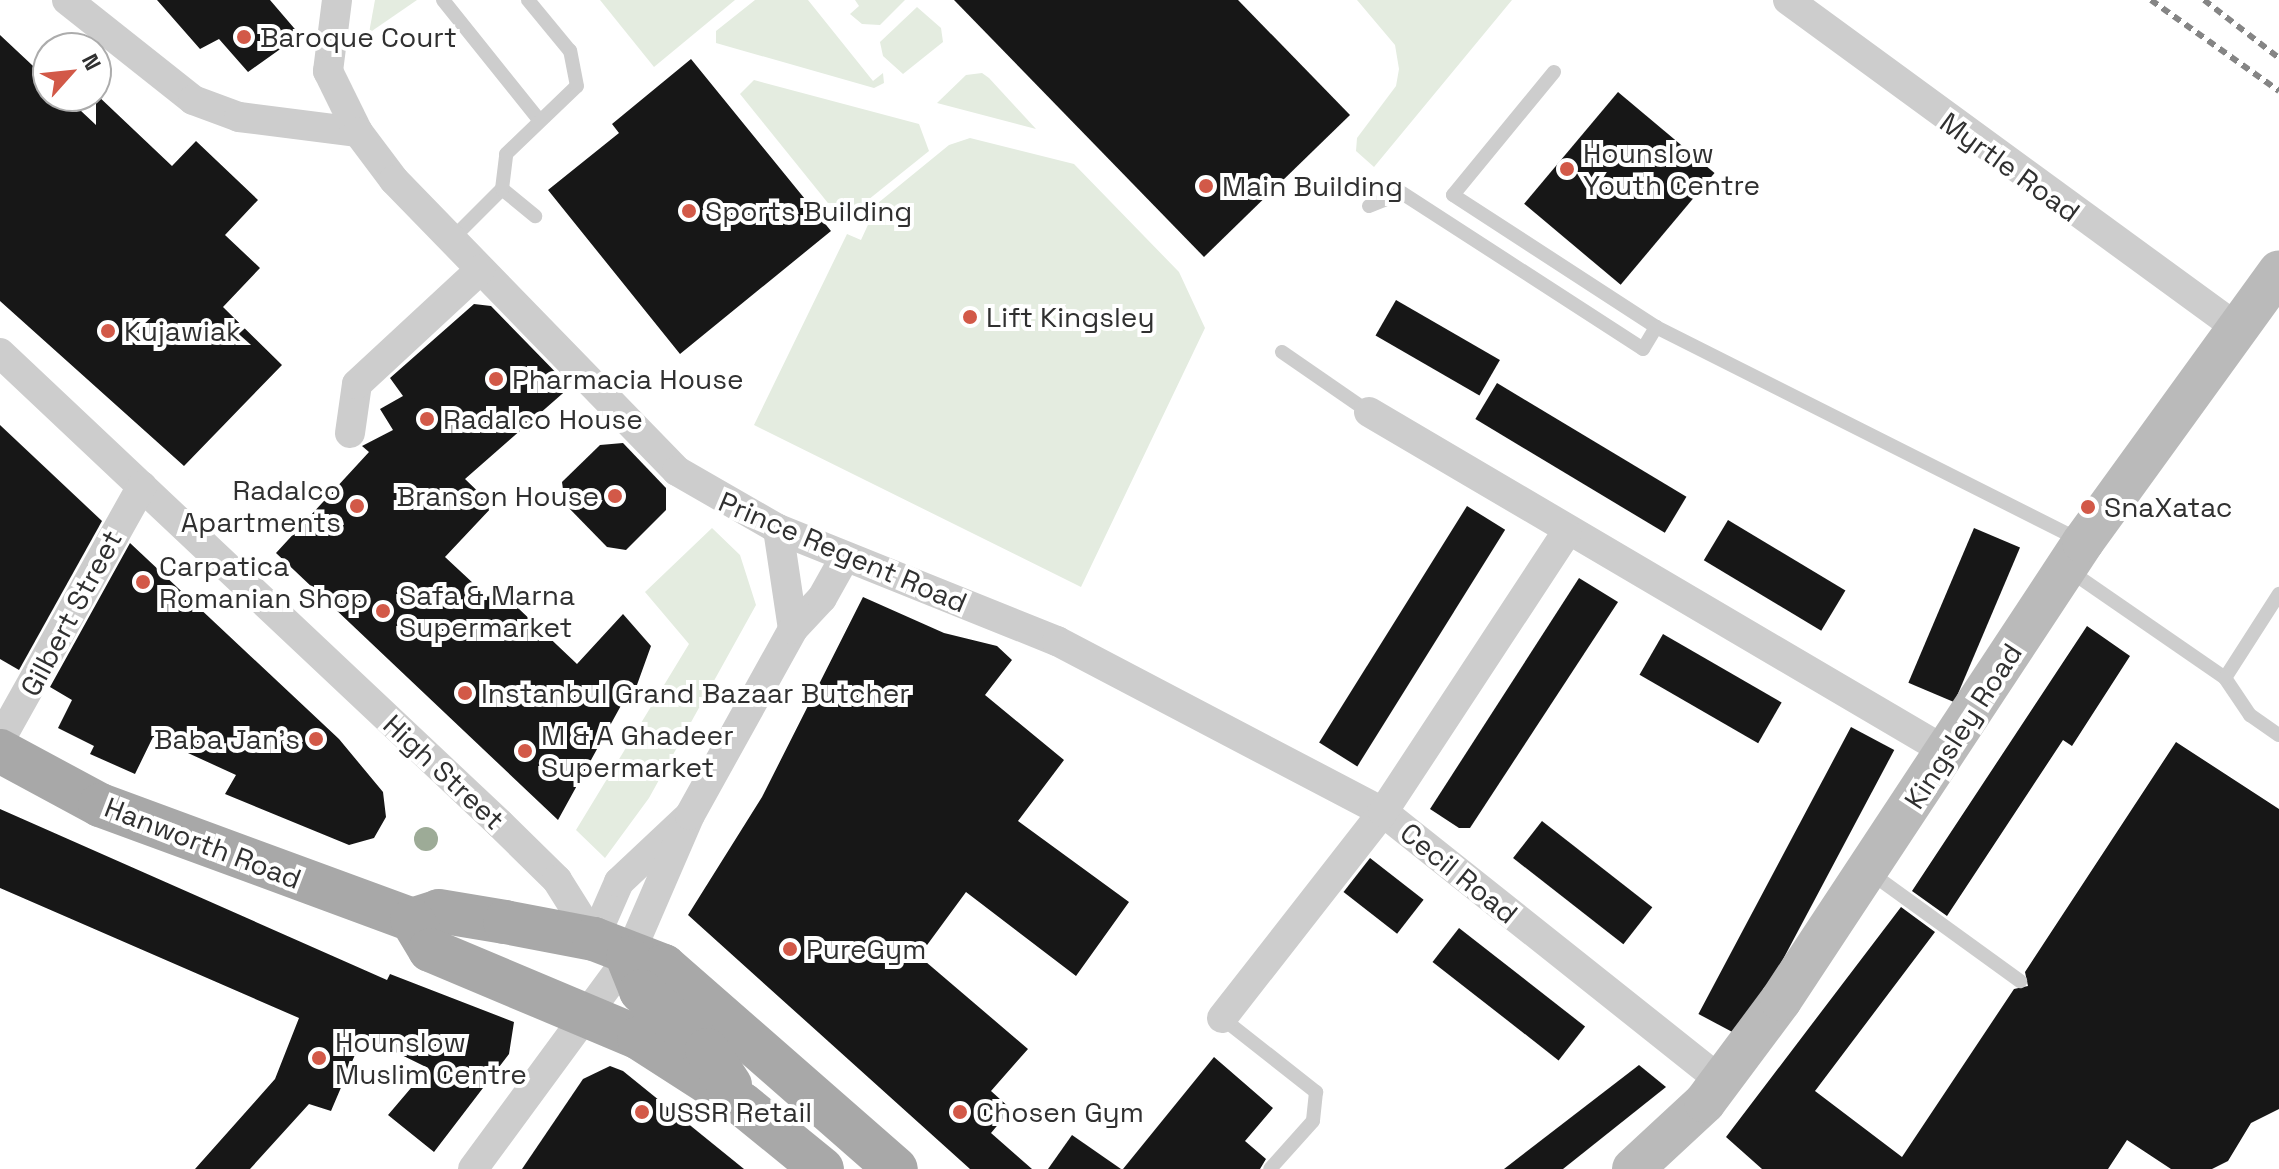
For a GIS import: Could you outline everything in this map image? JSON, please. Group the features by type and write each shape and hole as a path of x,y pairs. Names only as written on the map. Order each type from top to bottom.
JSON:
{"main road":[{"name":"Hanworth Road","path":"0,751 127,816 412,920"},
{"path":"822,1169 742,1104 593,1013 430,950 412,920 439,911 611,949 664,966 896,1169"},
{"path":"611,949 641,991 707,1050 742,1104"}],"street":[{"path":"67,0 193,100 239,117 358,132"},
{"name":"Prince Regent Road","path":"337,0 328,71 358,132 480,270 677,471 778,529 1057,641 1383,812"},
{"name":"Myrtle Road","path":"1788,0 2237,328"},
{"path":"350,433 357,384 480,270"},
{"name":"Kingsley Road","path":"1633,1169 1721,1081 1868,871 2074,555 2279,271"},
{"name":"High Street","path":"0,353 557,880 611,949"},
{"path":"1369,412 1566,533 1947,752"},
{"name":"Gilbert Street","path":"0,740 142,486"},
{"path":"778,529 793,629"},
{"name":"Cecil Road","path":"1566,533 1383,812 1721,1081"},
{"path":"611,949 690,815 793,629 822,598 845,557"},
{"path":"1222,1018 1383,812"},
{"path":"484,1165 593,1013 611,949 619,882 690,815"}],"lane":[{"path":"443,0 539,120"},
{"path":"452,239 502,189 506,154 577,86 570,51 528,0"},
{"path":"1554,72 1453,195 1656,327 2074,555 2225,678 2250,715 2279,735"},
{"path":"502,189 535,216"},
{"path":"1369,206 1402,193 1643,349 1656,327"},
{"path":"1282,352 1369,412"},
{"path":"2225,678 2279,594"},
{"path":"1868,871 2020,981"},
{"path":"1222,1018 1316,1092 1313,1121 1270,1169"}],"shaded area":[{"path":"375,0 417,0 369,33"},
{"path":"600,0 735,0 654,67"},
{"path":"755,0 808,0 873,81 883,73 884,83 874,88 716,43 716,31"},
{"path":"855,0 905,0 880,25 862,24 850,14 859,6"},
{"path":"1357,0 1512,0 1374,167 1356,151 1357,138 1396,86 1399,69 1395,45"},
{"path":"917,7 941,28 943,42 903,74 883,56 880,42"},
{"path":"982,73 1036,129 937,103 966,75"},
{"path":"754,80 919,124 929,151 848,216 836,213 740,94"},
{"path":"970,138 1074,164 1179,272 1205,328 1081,587 754,425 847,234 861,240 878,203 949,145"},
{"path":"712,528 740,555 756,605 649,798 605,858 576,830 689,644 645,592"}],"building":[{"name":"Baroque Court","path":"157,0 270,0 300,35 248,72 219,39 200,49"},
{"name":"Main Building","path":"954,0 1238,0 1350,115 1204,257"},
{"path":"0,35 32,65 32,112 82,112 96,125 96,112 112,112 112,109 172,166 196,141 258,200 225,235 260,268 223,307 282,365 184,466 0,301"},
{"name":"Sports Building","path":"691,59 831,231 680,354 548,190 619,133 612,124"},
{"path":"1618,92 1715,173 1621,285 1524,204"},
{"path":"1396,300 1500,360 1479,396 1376,336"},
{"path":"474,304 491,306 570,387 465,479 493,506 445,557 488,597 497,588 577,664 623,614 651,646 633,696 629,691 558,820 276,553 369,452 362,446 393,430 380,409 403,396 390,378"},
{"path":"1497,383 1686,497 1665,533 1475,419"},
{"path":"0,425 102,521 19,670 0,659"},
{"name":"Branson House","path":"623,443 666,488 666,510 626,550 607,547 565,504 562,482 600,445"},
{"path":"1467,506 1505,530 1357,766 1319,743"},
{"path":"1728,520 1845,591 1821,631 1704,560"},
{"path":"1974,528 2020,548 1954,702 1908,683"},
{"path":"130,543 339,739 383,792 386,817 374,838 349,845 225,794 236,775 153,737 135,774 90,754 94,746 58,728 72,700 50,687"},
{"path":"1579,578 1618,602 1470,828 1459,828 1430,809"},
{"path":"863,597 944,633 997,646 1012,660 985,695 1064,760 1018,821 1129,902 1076,976 966,892 919,956 1028,1049 991,1091 1011,1109 991,1133 1032,1169 970,1169 688,915 762,797"},
{"path":"2087,626 2130,656 2072,746 2063,740 1947,916 1912,891"},
{"path":"1663,634 1782,703 1758,743 1640,675"},
{"path":"1851,727 1894,750 1742,1037 1698,1014"},
{"path":"2176,742 2279,809 2279,1109 2251,1123 2228,1161 2212,1169 2171,1169 2127,1140 2108,1169 1762,1169 1726,1137 1901,907 1935,932 1815,1091 1902,1157 2014,989 2028,986 2025,972"},
{"path":"0,809 387,980 390,974 514,1022 509,1054 434,1152 388,1115 428,1068 363,1036 331,1111 309,1104 250,1169 195,1169 275,1079 299,1018 0,888"},
{"path":"1542,821 1652,907 1623,944 1513,858"},
{"path":"1370,858 1424,900 1397,934 1344,892"},
{"path":"1459,928 1585,1027 1559,1060 1433,962"},
{"path":"1214,1057 1273,1108 1245,1141 1266,1159 1260,1169 1123,1169"},
{"path":"1639,1065 1666,1087 1563,1169 1504,1169"},
{"path":"610,1066 623,1071 744,1169 522,1169 583,1079"},
{"path":"1072,1135 1121,1169 1048,1169"}],"railway":[{"path":"2151,0 2279,91"},
{"path":"2204,0 2279,58"}],"place":[{"name":"Baroque Court","path":"244,37"},
{"name":"Hounslow Youth Centre","path":"1567,169"},
{"name":"Main Building","path":"1206,186"},
{"name":"Sports Building","path":"689,211"},
{"name":"Lift Kingsley","path":"970,317"},
{"name":"Kujawiak","path":"108,331"},
{"name":"Pharmacia House","path":"496,379"},
{"name":"Radalco House","path":"427,419"},
{"name":"Branson House","path":"615,496"},
{"name":"Radalco Apartments","path":"357,506"},
{"name":"SnaXatac","path":"2088,507"},
{"name":"Carpatica Romanian Shop","path":"143,582"},
{"name":"Safa & Marna Supermarket","path":"383,611"},
{"name":"Instanbul Grand Bazaar Butcher","path":"465,693"},
{"name":"Baba Jan's","path":"316,739"},
{"name":"M & A Ghadeer Supermarket","path":"525,751"},
{"name":"PureGym","path":"790,949"},
{"name":"Hounslow Muslim Centre","path":"319,1058"},
{"name":"USSR Retail","path":"642,1112"},
{"name":"Chosen Gym","path":"960,1112"}]}
